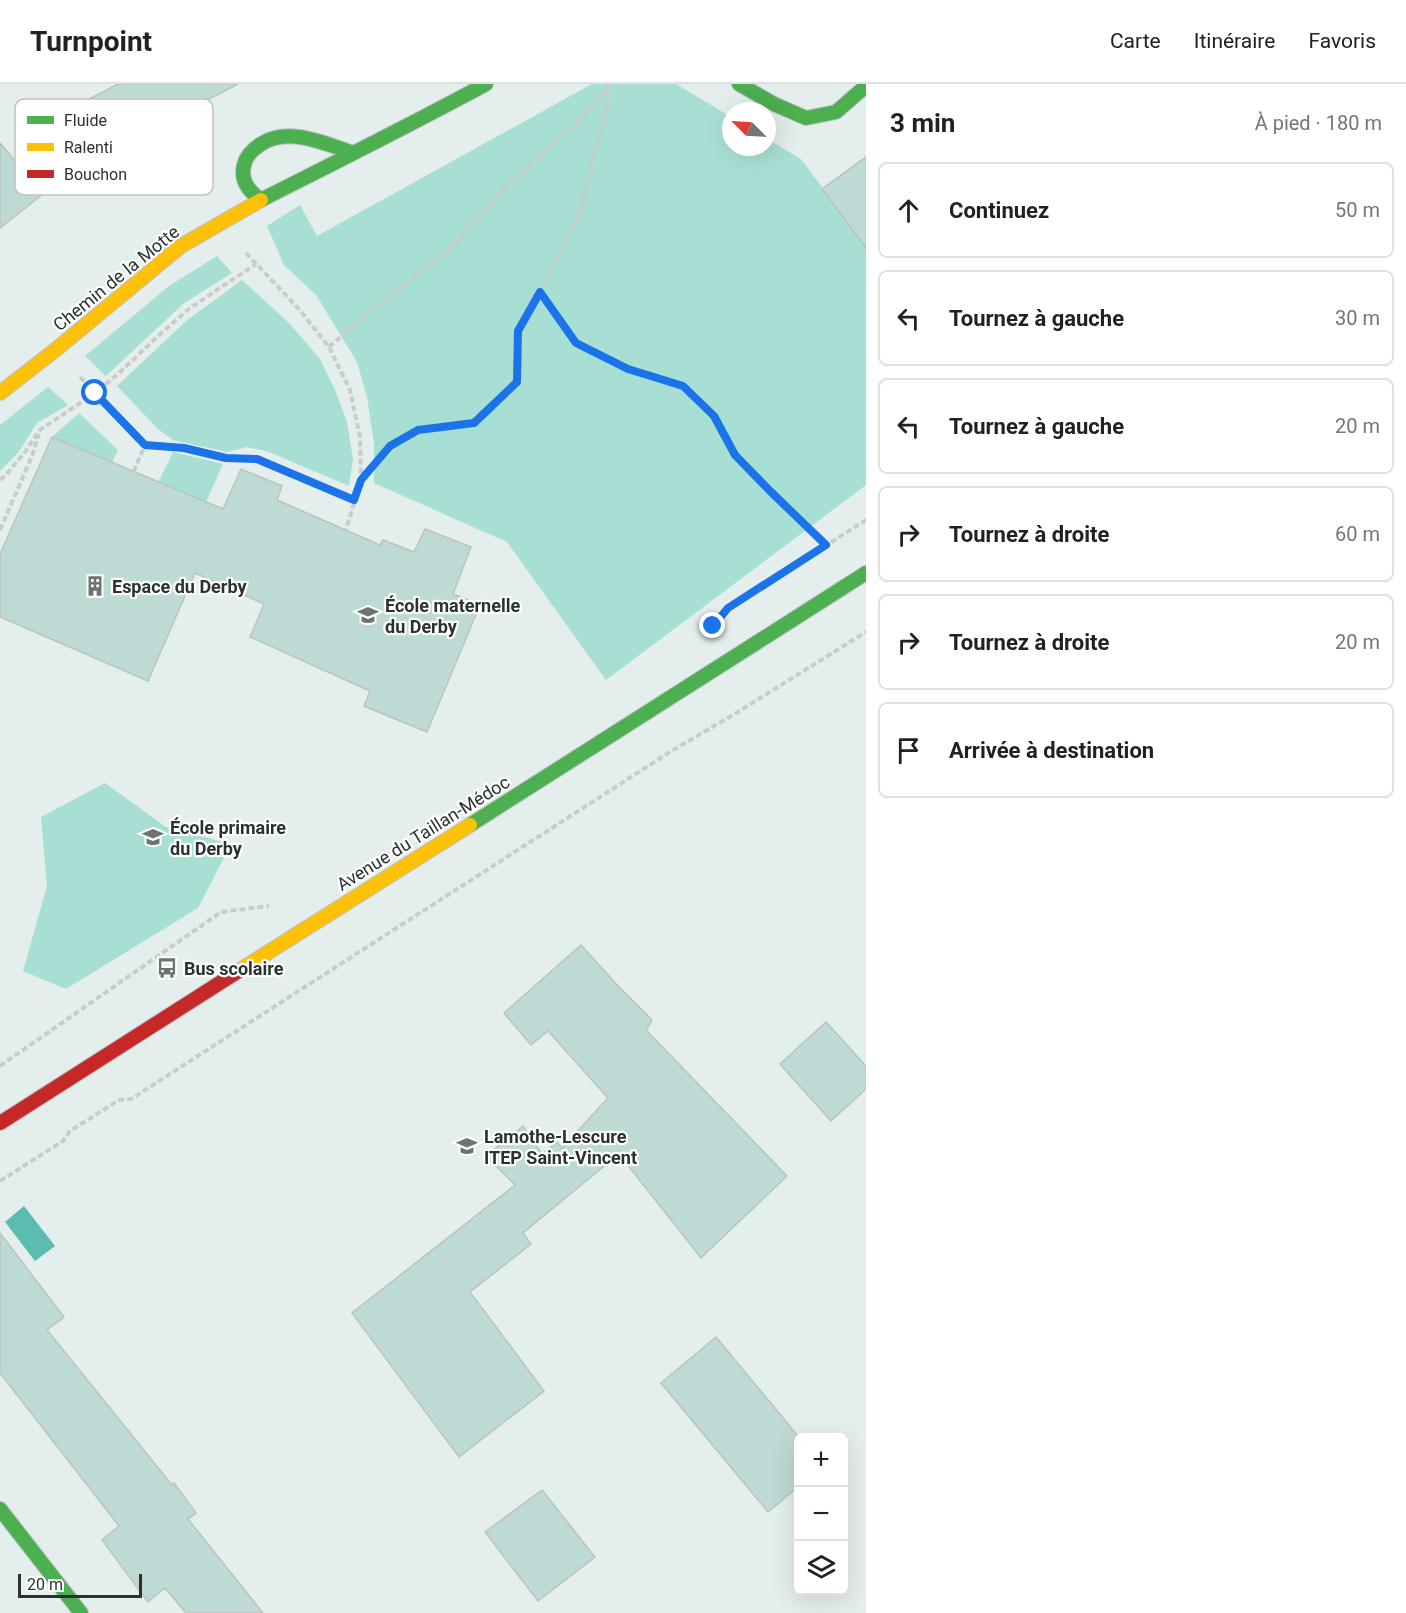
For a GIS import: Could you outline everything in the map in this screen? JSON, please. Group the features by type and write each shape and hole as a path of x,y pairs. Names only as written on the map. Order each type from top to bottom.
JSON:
{"street":[{"name":"Chemin de la Motte","path":"0,393 181,246 261,200 486,84"},
{"path":"739,84 774,104 806,118 836,112 866,86"},
{"path":"261,200 251,195 244,184 242,172 248,155 260,142 278,136 301,137 354,153"},
{"name":"Avenue du Taillan-Médoc","path":"0,1123 866,573"},
{"path":"0,1509 81,1613"}],"path":[{"path":"361,480 390,446 418,430 474,423 517,382 518,331 579,215 608,103 608,85"},
{"path":"329,347 382,301 450,249 510,183 592,108 608,85"},
{"path":"219,224 298,308 329,347 350,390 360,437 361,480 346,530"},
{"path":"0,480 6,476 40,430 95,393 190,308 256,264"},
{"path":"540,292 576,343 628,369 683,386 714,416 735,455 826,545"},
{"path":"54,351 145,445 184,448 226,458 257,459 354,500"},
{"path":"0,530 32,456 40,430"},
{"path":"132,475 145,445"},
{"path":"713,626 728,608 866,520"},
{"path":"0,1181 63,1142 70,1131 119,1100 131,1100 672,750 866,632"},
{"path":"0,1066 221,912 269,906"}],"shaded area":[{"path":"592,84 676,84 722,112 722,156 776,156 776,144 801,159 866,246 866,485 606,680 507,542 374,483 374,444 367,397 357,362 316,295 284,265 267,226 300,205 317,236"},
{"path":"217,256 232,273 183,304 106,376 85,356 169,286"},
{"path":"242,280 289,323 320,359 347,422 353,459 349,486 269,452 247,447 227,452 173,440 158,429 117,386 186,321"},
{"path":"48,387 68,405 37,423 18,453 0,471 0,425"},
{"path":"79,413 118,450 112,462 52,437"},
{"path":"173,452 223,464 206,502 159,481"},
{"path":"105,783 166,827 231,844 198,908 66,989 23,971 47,886 41,817"},
{"path":"24,1206 55,1246 35,1261 5,1222"}],"building":[{"path":"118,84 238,84 209,99 89,99"},
{"path":"0,143 15,161 15,195 42,195 0,228"},
{"path":"866,157 866,248 822,189"},
{"path":"52,437 223,509 241,469 282,486 277,500 380,545 383,540 414,552 425,529 471,547 453,594 480,605 427,732 364,706 370,691 250,637 264,604 195,573 148,681 0,617 0,554"},
{"path":"581,945 652,1020 646,1030 787,1176 701,1258 619,1154 523,1233 531,1244 470,1292 544,1391 459,1457 352,1313 515,1185 486,1156 523,1126 542,1154 557,1142 562,1148 608,1098 548,1031 531,1045 504,1013"},
{"path":"826,1022 866,1066 866,1089 831,1121 780,1064"},
{"path":"0,1233 64,1317 47,1330 172,1485 174,1483 196,1513 188,1519 263,1613 186,1613 165,1588 148,1602 102,1540 119,1526 0,1373"},
{"path":"716,1337 796,1433 794,1490 768,1512 661,1383"},
{"path":"542,1490 595,1557 538,1601 485,1532"}],"traffic: fast":[{"path":"354,153 343,149 319,141 307,138 272,139 258,146 248,156 243,171 244,181 261,200 374,143 486,84"},
{"path":"739,84 774,104 806,118 836,112 866,86"},
{"path":"470,825 866,573"},
{"path":"0,1509 81,1613"}],"traffic: slow":[{"path":"0,393 181,246 261,200"},
{"path":"237,972 470,825"}],"traffic: jam":[{"path":"0,1123 237,972"}],"place":[{"name":"Espace du Derby","path":"95,586"},
{"name":"École maternelle du Derby","path":"368,615"},
{"name":"École primaire du Derby","path":"153,837"},
{"name":"Bus scolaire","path":"167,968"},
{"name":"Lamothe-Lescure ITEP Saint-Vincent","path":"467,1146"}],"route":[{"path":"95,393 145,445 184,448 226,458 257,459 354,500 361,480 390,446 418,430 474,423 517,382 518,331 540,292 576,343 628,369 683,386 714,416 735,455 826,545 728,608 713,626"}]}
